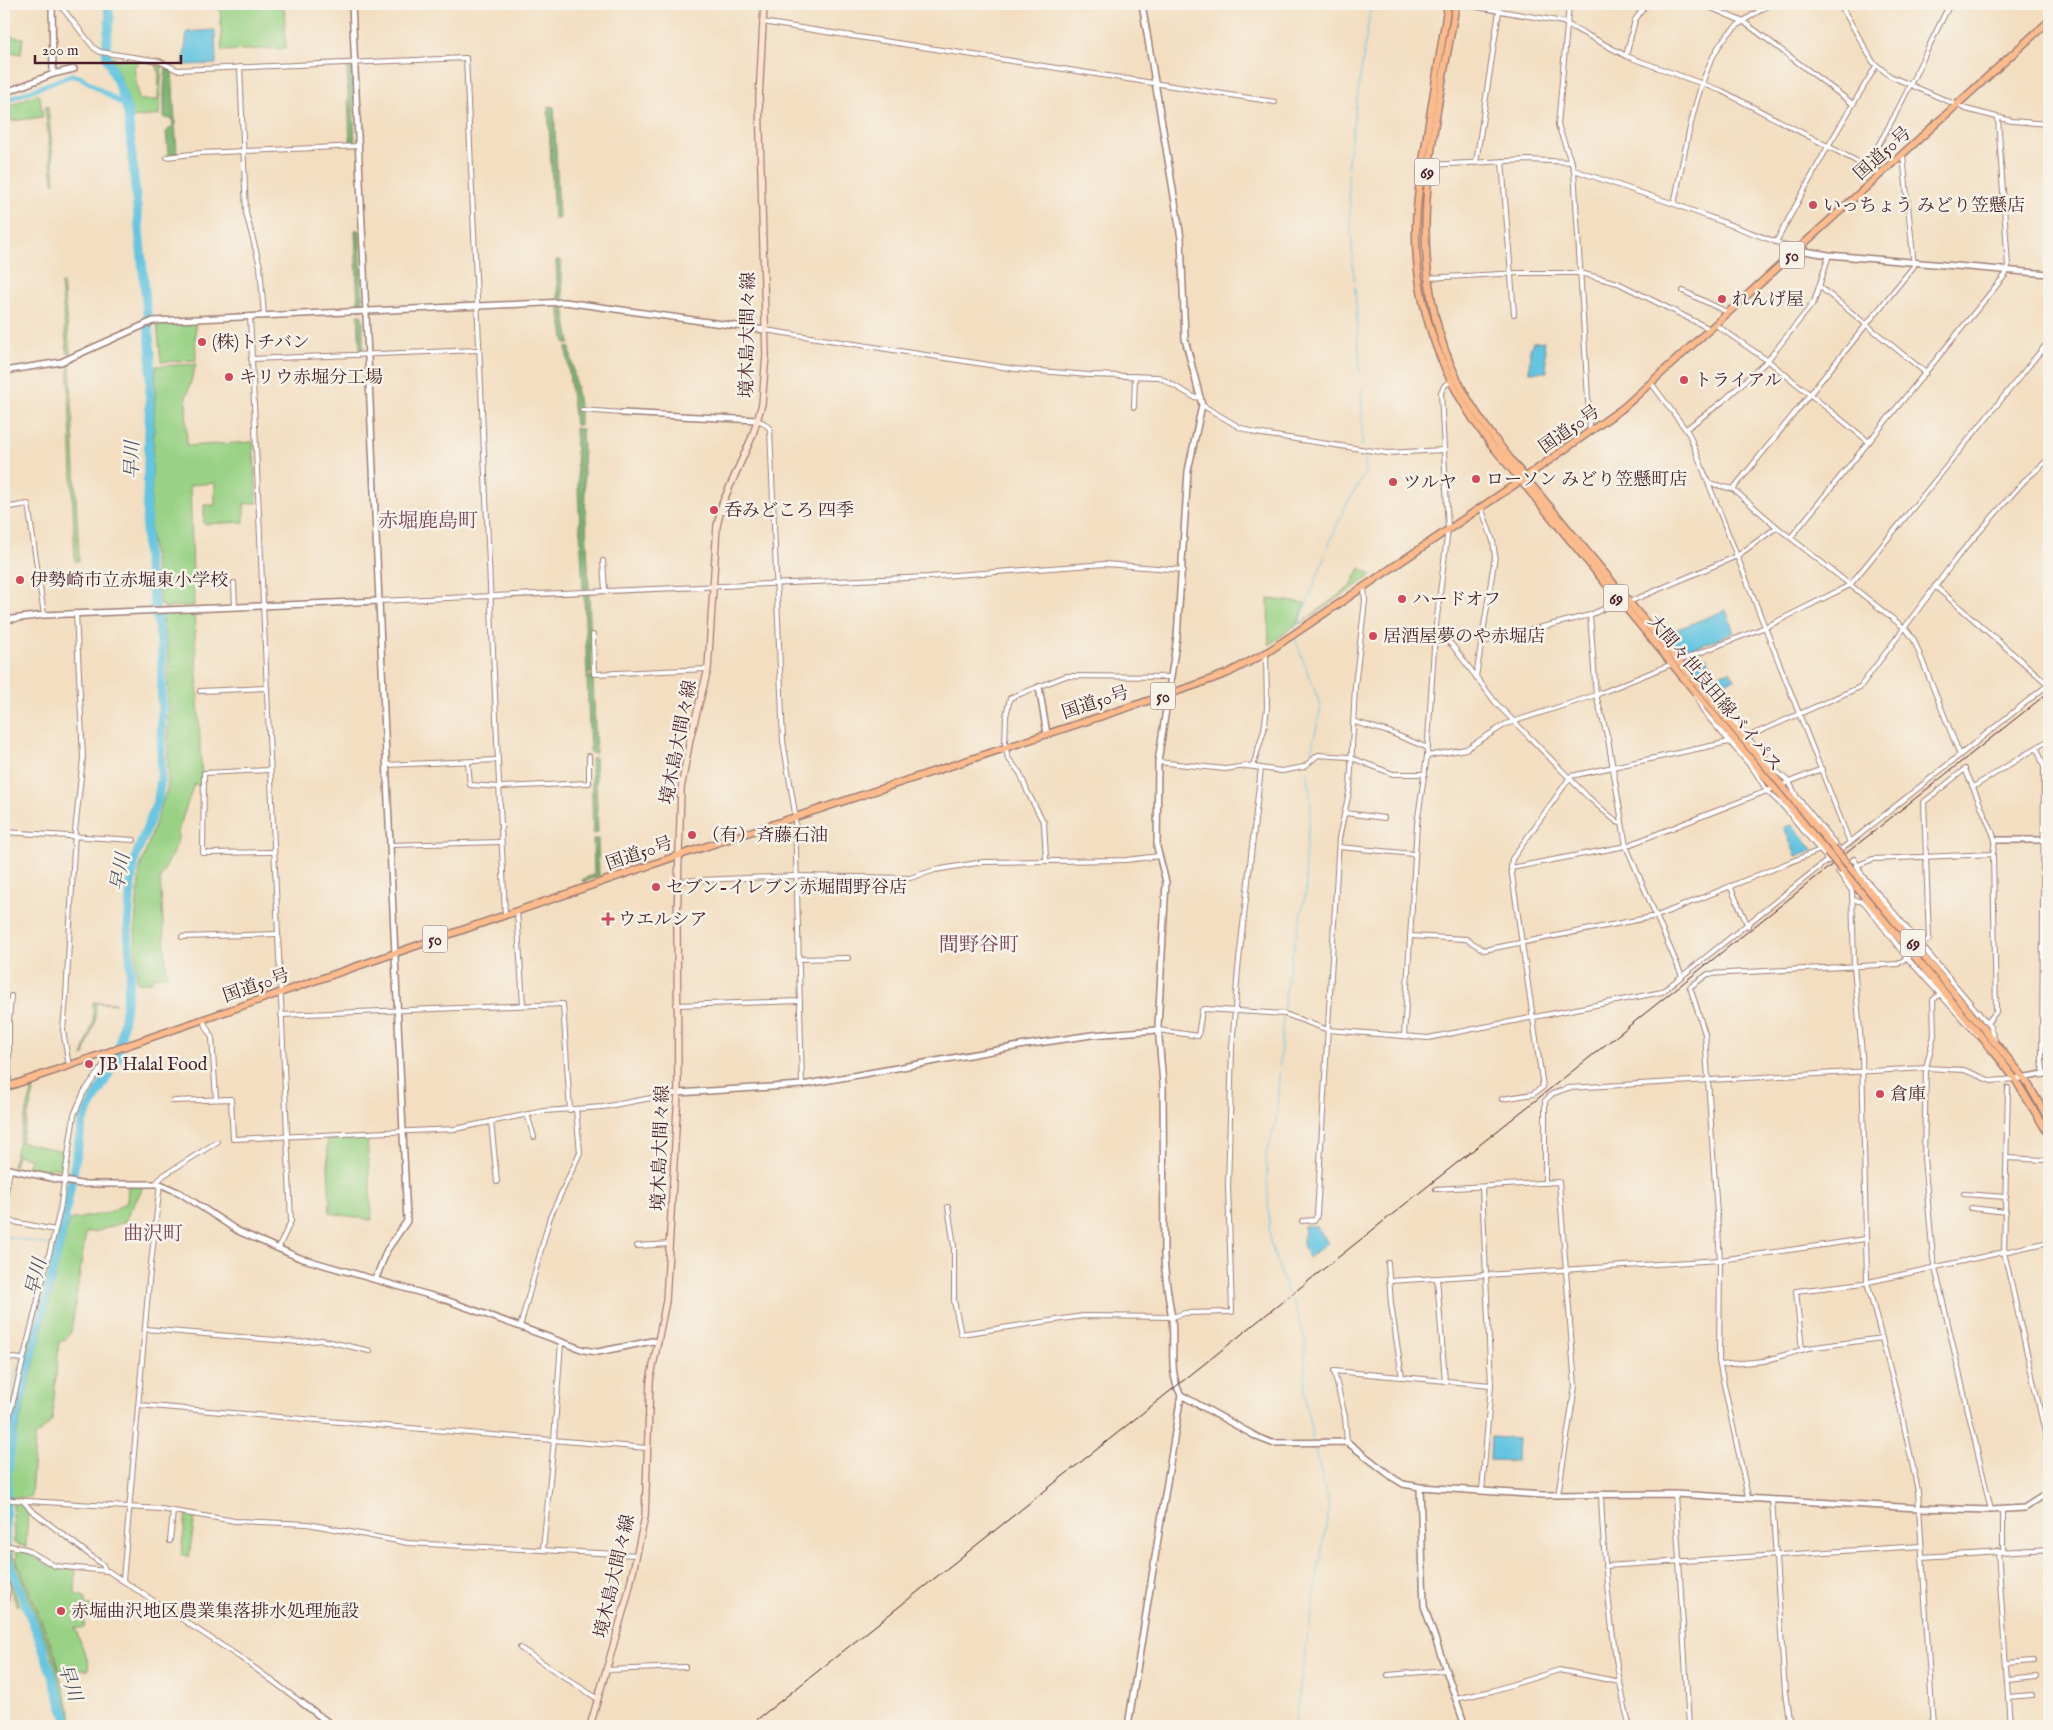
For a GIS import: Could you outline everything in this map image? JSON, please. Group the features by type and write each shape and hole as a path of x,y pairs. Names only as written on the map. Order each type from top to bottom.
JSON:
{"main road":[{"name":"境木島大間々線","path":"590,1726 637,1555 645,1517 650,1380 665,1311 678,1093 676,1005 681,788 708,669 715,535 722,504 757,420 766,375 759,98 764,4"},
{"name":"大間々世良田線バイパス","path":"1448,4 1422,165 1416,241 1418,266 1427,319 1437,351 1451,382 1476,425 1679,661 1830,850"},
{"name":"大間々世良田線バイパス","path":"1456,4 1428,166 1424,225 1427,278 1434,316 1457,380 1488,430 1523,479 1619,602 1995,1042 2025,1079 2049,1120"},
{"name":"国道50号","path":"6,1087 678,856 1228,673 1266,653 1481,508 1590,432 1652,384 2049,21"},
{"name":"大間々世良田線バイパス","path":"1846,869 2015,1079 2049,1135"}],"street":[{"path":"52,4 53,74"},
{"path":"59,4 100,52 159,61 177,70 466,58 497,787 505,915"},
{"path":"352,4 407,1221 387,1250 376,1278"},
{"path":"1128,1726 1178,1404 1181,1395 1174,1374 1172,1317 1165,1285 1162,1074 1158,1030 1166,899 1165,871 1157,844 1158,762 1171,677 1183,570 1183,530 1188,470 1202,405 1185,339 1181,238 1142,4"},
{"path":"1460,4 1567,24 1626,56 1722,91 1881,174"},
{"path":"1569,4 1558,125 1574,170 1590,432"},
{"path":"1626,56 1635,20 1646,4"},
{"path":"1702,4 1744,22 1853,104"},
{"path":"1674,204 1702,84 1723,40 1744,22 1770,4"},
{"path":"1840,4 1876,66 1890,76 1956,106 1998,118 2026,123 2049,124"},
{"path":"1866,165 1886,135 1950,4"},
{"path":"1476,163 1499,11"},
{"path":"762,22 1275,102"},
{"path":"1776,242 1876,66"},
{"path":"240,67 246,214 260,266 264,316"},
{"path":"4,93 53,74 74,69"},
{"path":"1791,537 2008,270 1998,118"},
{"path":"167,157 359,146"},
{"path":"1733,488 1810,395 1866,323 1913,268 1903,155"},
{"path":"1428,166 1502,161 1572,162"},
{"path":"1502,161 1514,314"},
{"path":"1574,170 1674,204 1798,250 1830,256 2049,274"},
{"path":"1686,429 1722,402 1767,360 1808,311 1820,287 1830,256"},
{"path":"1427,278 1580,273 1618,283 1713,327 1767,360 1868,442"},
{"path":"1820,287 1926,373"},
{"path":"1683,291 1729,313"},
{"path":"4,371 61,362 142,324 153,321 571,303 765,330 1015,369 1163,378 1194,397 1201,398"},
{"path":"250,316 291,1223 278,1249"},
{"path":"1427,756 1466,750 1498,727 1596,695 1765,627 1850,585 2049,341"},
{"path":"251,359 479,350"},
{"path":"1134,376 1134,407"},
{"path":"1404,1036 1417,818 1428,748 1435,633 1448,529 1441,392 1445,385 1451,382"},
{"path":"1652,384 1686,429 1850,843"},
{"path":"1202,405 1239,427 1256,433 1388,453 1444,450"},
{"path":"582,410 757,420 764,423 770,429 783,741 795,817 802,1085"},
{"path":"1747,738 1860,687 1958,556 2024,480 2049,460"},
{"path":"1708,483 1733,488 1777,527 1904,628 1914,640 1960,755"},
{"path":"4,508 28,504 44,615"},
{"path":"1476,677 1495,556 1493,542 1481,508"},
{"path":"1629,602 1737,556 1777,527"},
{"path":"603,561 605,591"},
{"path":"4,620 76,613 928,577 1105,564 1183,570"},
{"path":"234,583 235,607"},
{"path":"172,1101 231,1099 233,1139 403,1133 455,1129 527,1114 576,1110 678,1093 802,1085 1025,1045 1092,1035 1158,1030 1198,1036 1203,1009 1285,1014 1328,1030 1428,1038 1662,992 1748,926 2049,684 1935,586"},
{"path":"1302,1221 1312,1221 1316,1218 1339,847 1344,813 1348,801 1356,672 1366,592 1364,587"},
{"path":"1483,642 1590,615 1619,602"},
{"path":"69,1066 62,1018 65,1002 75,836 83,758 76,613"},
{"path":"1590,615 1596,695 1608,739 1626,846 1682,976"},
{"path":"1435,633 1442,636 1452,645 1496,703 1515,720 1604,812 1621,823"},
{"path":"593,635 594,674 708,669"},
{"path":"1253,766 1264,730 1267,708 1266,653"},
{"path":"1046,859 1044,823 1028,794 1019,771 1009,761 1006,748 1006,712 1010,698 1058,678 1071,675 1171,677"},
{"path":"1039,687 1047,734"},
{"path":"200,691 267,688"},
{"path":"1696,694 1703,711 1829,861"},
{"path":"1706,694 1720,704 1841,851"},
{"path":"1354,722 1389,732 1428,748"},
{"path":"1973,787 2049,740"},
{"path":"1502,1099 1533,1094 1543,1087 1511,868 1512,860 1570,778 1729,742"},
{"path":"1544,1183 1544,1104 1549,1096 1577,1087 1926,1068 1964,1070 1990,1081 2025,1079 2047,1074 2042,1062 2047,840 2044,767 2037,748"},
{"path":"1158,762 1225,769 1253,766 1282,771 1302,768 1318,755 1352,758 1392,774 1425,774"},
{"path":"468,762 470,786 497,787 589,783 589,756"},
{"path":"386,765 496,760"},
{"path":"948,1208 954,1246 954,1301 962,1334 1083,1316 1172,1317 1185,1313 1232,1312 1228,1186 1235,1010 1261,768"},
{"path":"1786,783 1822,769"},
{"path":"1922,946 1929,939 1925,857 1925,799 1962,769 1966,771 1996,840 1993,854 1996,1012 1986,1023"},
{"path":"270,770 204,773 203,853 274,852"},
{"path":"1511,868 1626,846 1769,790"},
{"path":"1344,813 1384,818"},
{"path":"4,832 134,840"},
{"path":"1996,840 2047,840"},
{"path":"390,845 500,842"},
{"path":"1339,847 1414,854"},
{"path":"1410,936 1466,939 1484,950 1657,916 1820,850"},
{"path":"1856,866 1873,859 1993,854"},
{"path":"678,881 796,876 910,878 935,870 983,862 1046,859 1126,860 1159,856"},
{"path":"1933,1726 1922,1557 1913,1464 1867,1282 1865,1239 1866,1172 1862,1072 1854,966 1853,900 1852,889 1838,871 1854,859 1856,866 1905,928 1986,1023 1995,1042"},
{"path":"1730,886 1748,926"},
{"path":"1853,900 1864,902 1966,1026 1986,1042"},
{"path":"517,911 522,1004"},
{"path":"182,937 277,934"},
{"path":"1748,1498 1720,1365 1720,1260 1705,1034 1690,987 1708,974 1898,964 1909,957"},
{"path":"798,959 848,958"},
{"path":"1940,994 1933,1000 1934,1035 1926,1068 1925,1173 1935,1266 1992,1510"},
{"path":"6,1087 8,1020 11,996"},
{"path":"676,1005 800,1001"},
{"path":"282,1015 522,1004 564,1005 570,1110"},
{"path":"203,1020 212,1043 216,1099"},
{"path":"4,1438 55,1230 65,1181 76,1108 84,1092 105,1063 108,1052"},
{"path":"2008,1088 2004,1252 2049,1450"},
{"path":"520,1327 550,1217 580,1153 576,1110"},
{"path":"527,1114 534,1137"},
{"path":"491,1122 498,1182"},
{"path":"123,1580 158,1184 183,1162 217,1142"},
{"path":"2007,1158 2043,1160"},
{"path":"4,1201 7,1169 78,1183 158,1184 180,1193 238,1231 300,1258 376,1278 561,1342 594,1352 652,1341 658,1342"},
{"path":"1436,1189 1560,1182 1568,1270 1575,1386 1558,1495"},
{"path":"1482,1187 1491,1385 1482,1492"},
{"path":"1964,1194 2006,1197"},
{"path":"1971,1208 2006,1212"},
{"path":"4,1220 55,1230"},
{"path":"1390,1281 1720,1260 1865,1239"},
{"path":"1802,1350 1796,1291 1867,1282 2049,1242"},
{"path":"638,1246 670,1244"},
{"path":"1388,1263 1402,1377"},
{"path":"1437,1278 1445,1381"},
{"path":"145,1329 299,1342 322,1340 370,1351"},
{"path":"1720,1365 1764,1361 1802,1350 1882,1338"},
{"path":"543,1549 554,1440 561,1342"},
{"path":"4,1357 22,1359"},
{"path":"1347,1442 1345,1417 1334,1371 1491,1385"},
{"path":"1181,1395 1259,1438 1272,1443 1347,1442 1392,1478 1403,1484 1420,1488 1558,1495 1675,1494 1918,1508 1992,1510 2027,1507 2049,1492"},
{"path":"139,1406 647,1448"},
{"path":"1420,1488 1424,1606 1465,1726"},
{"path":"1601,1494 1605,1566 1620,1682 1630,1726"},
{"path":"1675,1494 1689,1726"},
{"path":"1772,1499 1785,1692 1790,1726"},
{"path":"11,1500 173,1511 235,1520 308,1524 408,1543 637,1555"},
{"path":"22,1500 31,1510 103,1565 105,1570"},
{"path":"2004,1510 2000,1551 2010,1726"},
{"path":"170,1541 173,1511"},
{"path":"4,1545 28,1550 55,1566 105,1570 241,1658 333,1726"},
{"path":"1605,1566 1921,1546"},
{"path":"1922,1557 2049,1549"},
{"path":"4,1579 8,1588 4,1621"},
{"path":"520,1648 598,1699"},
{"path":"2006,1663 2033,1661"},
{"path":"606,1670 685,1667"},
{"path":"1388,1675 1446,1670"},
{"path":"1456,1699 1492,1691 1559,1670 1620,1682"},
{"path":"2007,1680 2036,1677"},
{"path":"2008,1697 2033,1695"}],"green space":[{"path":"220,4 284,4 286,48 222,51"},
{"path":"4,35 23,38 21,54 4,51"},
{"path":"111,56 117,60 121,58 140,61 134,67 139,100 158,100 159,72 156,64 162,66 159,115 132,118 125,90"},
{"path":"352,65 355,145 350,146 347,66"},
{"path":"166,67 172,70 177,154 168,155 166,132 173,125 172,119 164,118"},
{"path":"37,94 40,97 43,117 4,122 4,108"},
{"path":"45,106 48,106 55,183 53,183"},
{"path":"548,106 554,107 559,218 554,218"},
{"path":"355,230 360,230 363,309 358,309"},
{"path":"556,260 561,260 563,300 558,300"},
{"path":"61,283 63,283 70,354 67,353"},
{"path":"559,307 564,307 570,344 565,344"},
{"path":"358,314 363,316 361,316 363,320 363,353 360,353"},
{"path":"195,321 196,360 161,362 157,323"},
{"path":"566,347 570,348 580,412 580,425 575,425"},
{"path":"70,361 79,561 75,561 68,362"},
{"path":"196,364 186,398 187,446 253,442 257,503 244,504 244,522 204,524 204,505 215,505 215,483 190,485 194,606 168,607 168,612 194,611 202,786 194,784 179,828 177,844 160,879 167,976 152,977 152,982 137,983 135,926 140,868 167,789 168,776 168,653 161,612 166,607 160,605 150,531 156,366"},
{"path":"575,428 582,429 589,589 583,589"},
{"path":"1360,568 1372,575 1300,624 1351,586"},
{"path":"584,594 589,594 592,673 587,675"},
{"path":"1268,599 1305,603 1298,623 1269,645"},
{"path":"593,676 596,753 590,753 587,677"},
{"path":"595,757 598,832 593,834 591,758"},
{"path":"593,839 598,839 599,876 583,882 582,880 594,874"},
{"path":"93,1002 116,1004 96,1003 95,1022 82,1057 93,1022"},
{"path":"32,1091 34,1092 21,1142 66,1152 63,1170 48,1167 46,1176 27,1171 30,1158 17,1155 14,1168 12,1167"},
{"path":"367,1137 372,1220 330,1213 327,1139"},
{"path":"143,1185 125,1222 95,1232 86,1232 71,1332 65,1340 59,1342 52,1421 35,1437 31,1497 10,1498 11,1465 17,1433 69,1220 108,1213 127,1202 128,1186"},
{"path":"31,1331 33,1331 11,1422 4,1466 7,1424"},
{"path":"13,1501 19,1502 28,1510 26,1547 14,1543"},
{"path":"186,1515 195,1517 189,1557 181,1554"},
{"path":"10,1549 54,1655 74,1726 72,1726 51,1654 17,1573 15,1573"},
{"path":"16,1550 23,1551 55,1568 76,1570 75,1594 85,1597 85,1606 98,1606 98,1617 85,1617 84,1628 75,1628 88,1661 89,1670 59,1670 56,1656 17,1561"},
{"path":"4,1562 19,1605 17,1606 4,1575"}],"water":[{"path":"215,30 216,64 183,65 187,32"},
{"path":"1544,341 1547,372 1529,372 1530,350 1533,342"},
{"path":"1726,610 1734,633 1686,651 1678,650 1665,634"},
{"path":"1706,656 1715,676 1730,671 1734,679 1710,688 1693,668 1693,661"},
{"path":"1792,825 1813,849 1812,851 1796,856 1784,827"},
{"path":"1304,1226 1316,1226 1328,1242 1308,1258 1303,1244"},
{"path":"1491,1437 1518,1439 1517,1461 1490,1460"}],"waterway":[{"name":"早川","path":"69,1726 41,1643 7,1558 5,1531 7,1478 13,1430 61,1237 83,1120 118,1057 131,971 128,927 131,885 136,856 158,799 161,779 162,649 147,560 146,533 151,355 128,114 121,91 107,58 106,48 110,18 107,4"},
{"path":"1347,167 1371,4"},
{"path":"4,101 72,75 82,78 125,106"},
{"path":"1348,174 1354,280"},
{"path":"1355,287 1360,373"},
{"path":"1362,388 1362,447"},
{"path":"1327,549 1345,507 1366,471 1364,454"},
{"path":"1294,628 1299,624 1325,556"},
{"path":"1295,639 1321,707 1310,756"},
{"path":"1283,1011 1288,974 1306,891 1305,856 1311,807 1308,771"},
{"path":"1283,1017 1276,1123 1266,1154 1270,1242 1288,1294"},
{"path":"4,1236 49,1245"},
{"path":"1293,1300 1305,1340 1305,1398 1313,1441"},
{"path":"4,1421 19,1362"},
{"path":"1309,1629 1329,1507 1314,1445"},
{"path":"1294,1726 1308,1634"}],"railway":[{"path":"749,1726 2049,692"}],"place":[{"name":"いっちょう みどり笠懸店","path":"1813,205"},
{"name":"れんげ屋","path":"1722,299"},
{"name":"(株)トチバン","path":"202,342"},
{"name":"キリウ赤堀分工場","path":"229,377"},
{"name":"トライアル","path":"1684,380"},
{"name":"ローソン みどり笠懸町店","path":"1476,479"},
{"name":"ツルヤ","path":"1393,482"},
{"name":"呑みどころ 四季","path":"714,510"},
{"name":"伊勢崎市立赤堀東小学校","path":"20,580"},
{"name":"ハードオフ","path":"1402,599"},
{"name":"居酒屋夢のや赤堀店","path":"1373,636"},
{"name":"（有）斉藤石油","path":"692,835"},
{"name":"セブン-イレブン赤堀間野谷店","path":"656,887"},
{"name":"ウエルシア","path":"608,919"},
{"name":"JB Halal Food","path":"89,1064"},
{"name":"倉庫","path":"1880,1094"},
{"name":"赤堀曲沢地区農業集落排水処理施設","path":"61,1611"}],"district":[{"name":"赤堀鹿島町","path":"428,520"},
{"name":"間野谷町","path":"979,944"},
{"name":"曲沢町","path":"153,1233"}]}
